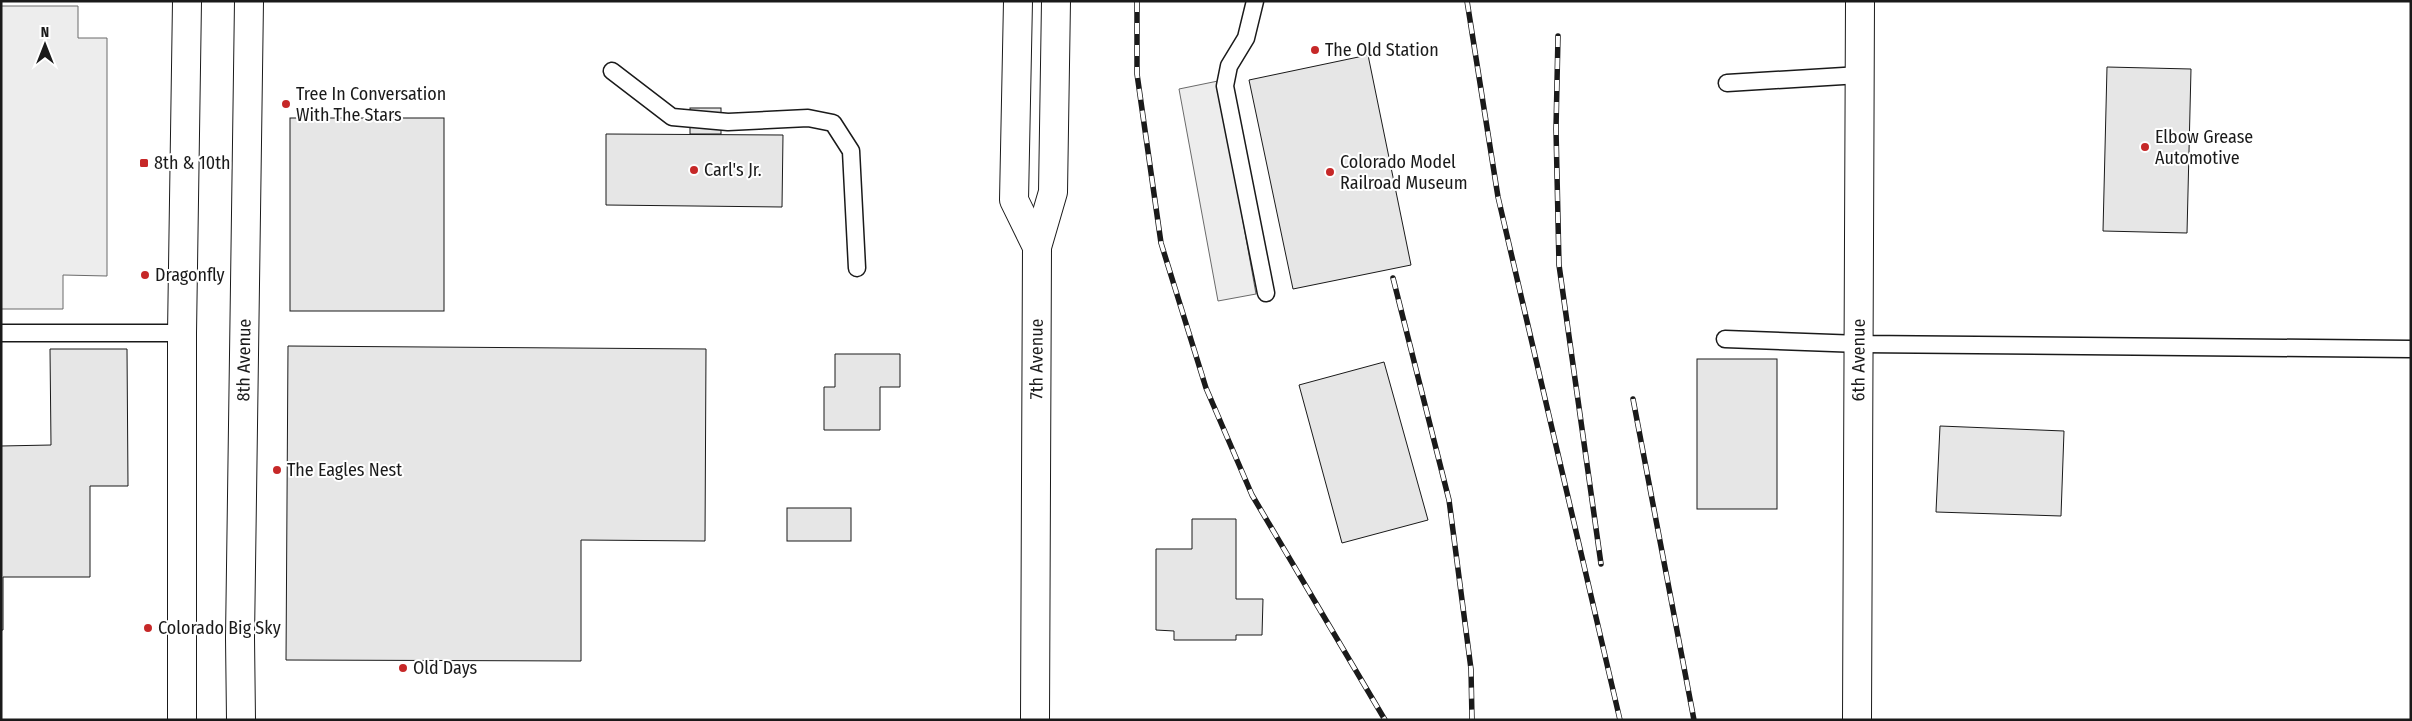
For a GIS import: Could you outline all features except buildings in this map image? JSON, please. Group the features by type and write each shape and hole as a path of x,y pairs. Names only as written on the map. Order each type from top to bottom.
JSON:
{"street":[{"path":"182,720 182,333 187,1"},
{"name":"8th Avenue","path":"241,720 240,638 249,1"},
{"path":"1018,1 1014,200 1037,247"},
{"name":"7th Avenue","path":"1035,720 1037,247 1053,192 1056,1"},
{"name":"6th Avenue","path":"1858,720 1860,1"}],"lane":[{"path":"1255,1 1246,38 1229,66 1225,86 1266,293"},
{"path":"612,71 672,117 728,122 808,118 833,123 852,151 857,268"},
{"path":"1727,83 1860,75"},
{"path":"1,333 182,333"},
{"path":"1725,339 1860,344 2411,350"}],"shaded area":[{"path":"1,6 78,6 78,38 107,38 107,276 63,275 63,309 1,309"},
{"path":"1218,81 1256,294 1218,301 1179,89"}],"railway":[{"path":"1137,1 1137,74 1161,243 1206,388 1252,495 1385,720"},
{"path":"1467,1 1498,197 1620,720"},
{"path":"1558,36 1556,129 1559,265 1601,564"},
{"path":"1393,278 1449,500 1471,669 1472,720"},
{"path":"1633,399 1694,720"}],"place":[{"name":"The Old Station","path":"1315,50"},
{"name":"Tree In Conversation With The Stars","path":"286,104"},
{"name":"Elbow Grease Automotive","path":"2145,147"},
{"name":"8th & 10th","path":"144,163"},
{"name":"Carl's Jr.","path":"694,170"},
{"name":"Colorado Model Railroad Museum","path":"1330,172"},
{"name":"Dragonfly","path":"145,275"},
{"name":"The Eagles Nest","path":"277,470"},
{"name":"Colorado Big Sky","path":"148,628"},
{"name":"Old Days","path":"403,668"}]}
